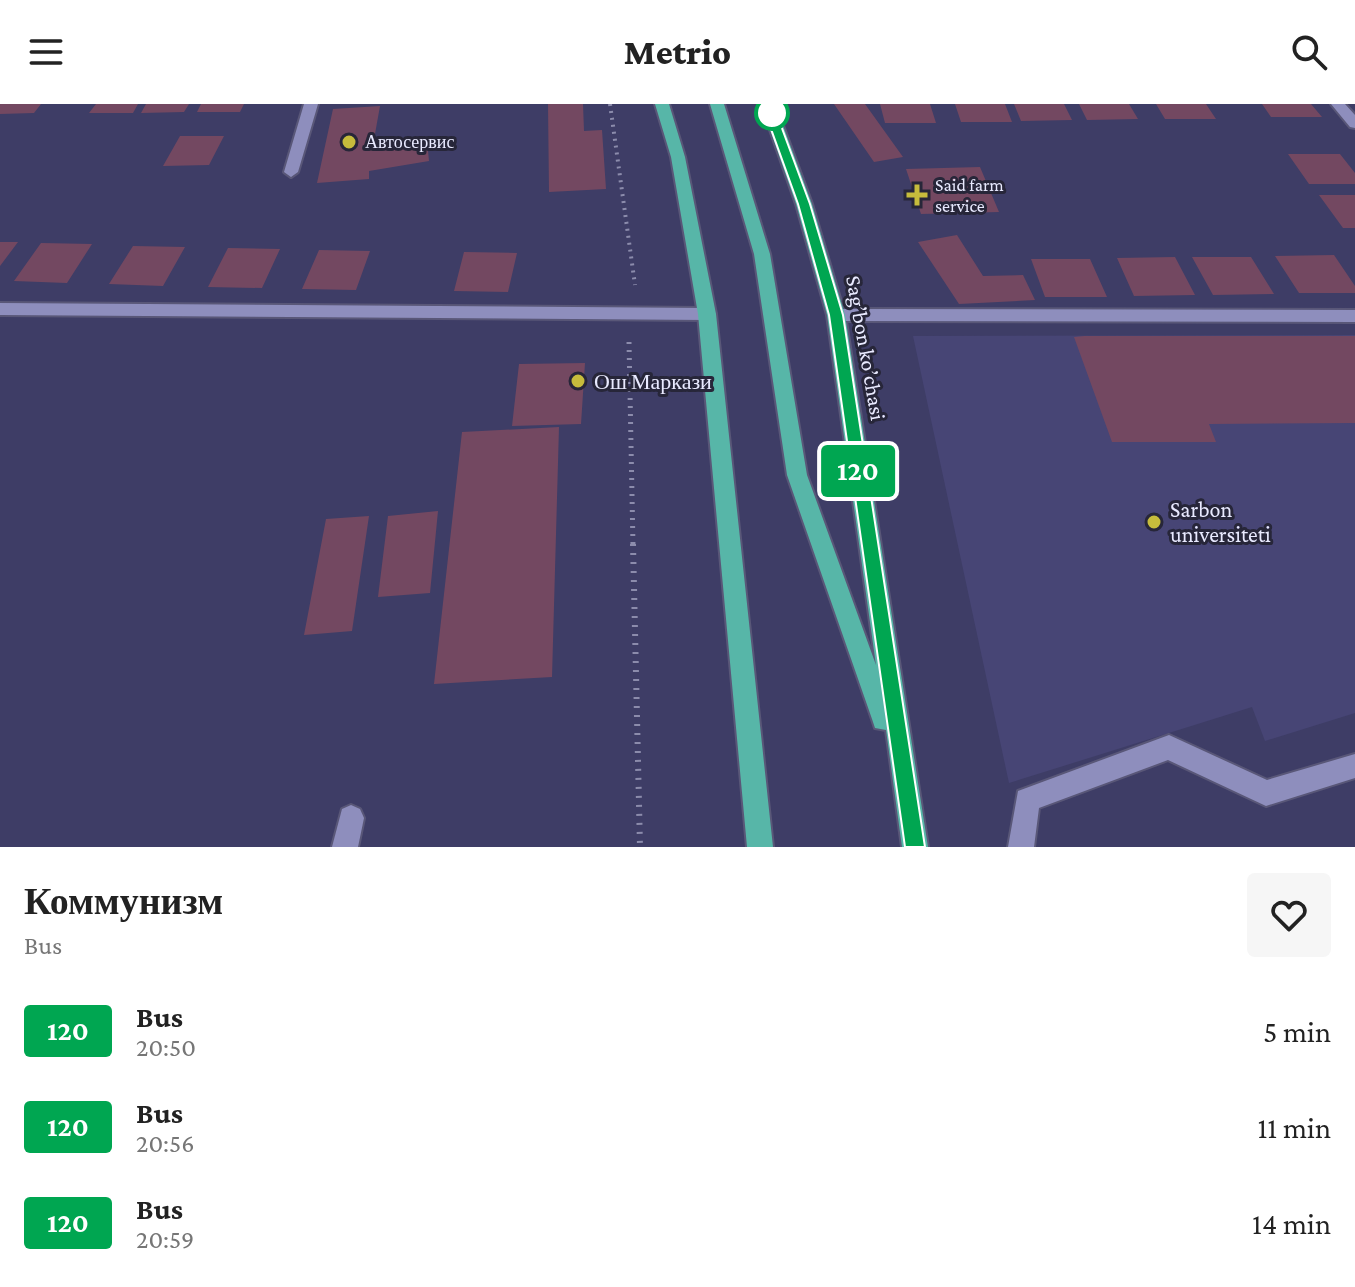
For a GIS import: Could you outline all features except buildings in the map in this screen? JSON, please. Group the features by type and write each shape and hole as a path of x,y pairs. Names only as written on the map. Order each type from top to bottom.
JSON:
{"main road":[{"path":"662,104 678,157 707,314 760,847"},
{"path":"717,104 762,254 797,475 899,760"},
{"name":"Sag’bon ko’chasi","path":"768,104 804,204 836,315 899,760 915,847"}],"street":[{"path":"291,172 311,104"},
{"path":"1338,104 1355,124"},
{"path":"0,309 707,314"},
{"path":"836,315 1355,316"},
{"path":"1021,847 1027,800 1169,747 1266,793 1355,766"},
{"path":"345,847 351,818"}],"path":[{"path":"610,104 635,288 629,315 640,847"}],"shaded area":[{"name":"Sarbon universiteti","path":"1355,335 1355,713 1265,741 1252,707 1009,783 913,336"}],"bus line":[{"name":"120","path":"768,104 804,204 836,315 899,760 915,847"}],"place":[{"name":"Автосервис","path":"349,142"},
{"name":"Said farm service","path":"917,195"},
{"name":"Ош Маркази","path":"578,381"},
{"name":"Sarbon universiteti","path":"1154,522"}]}
